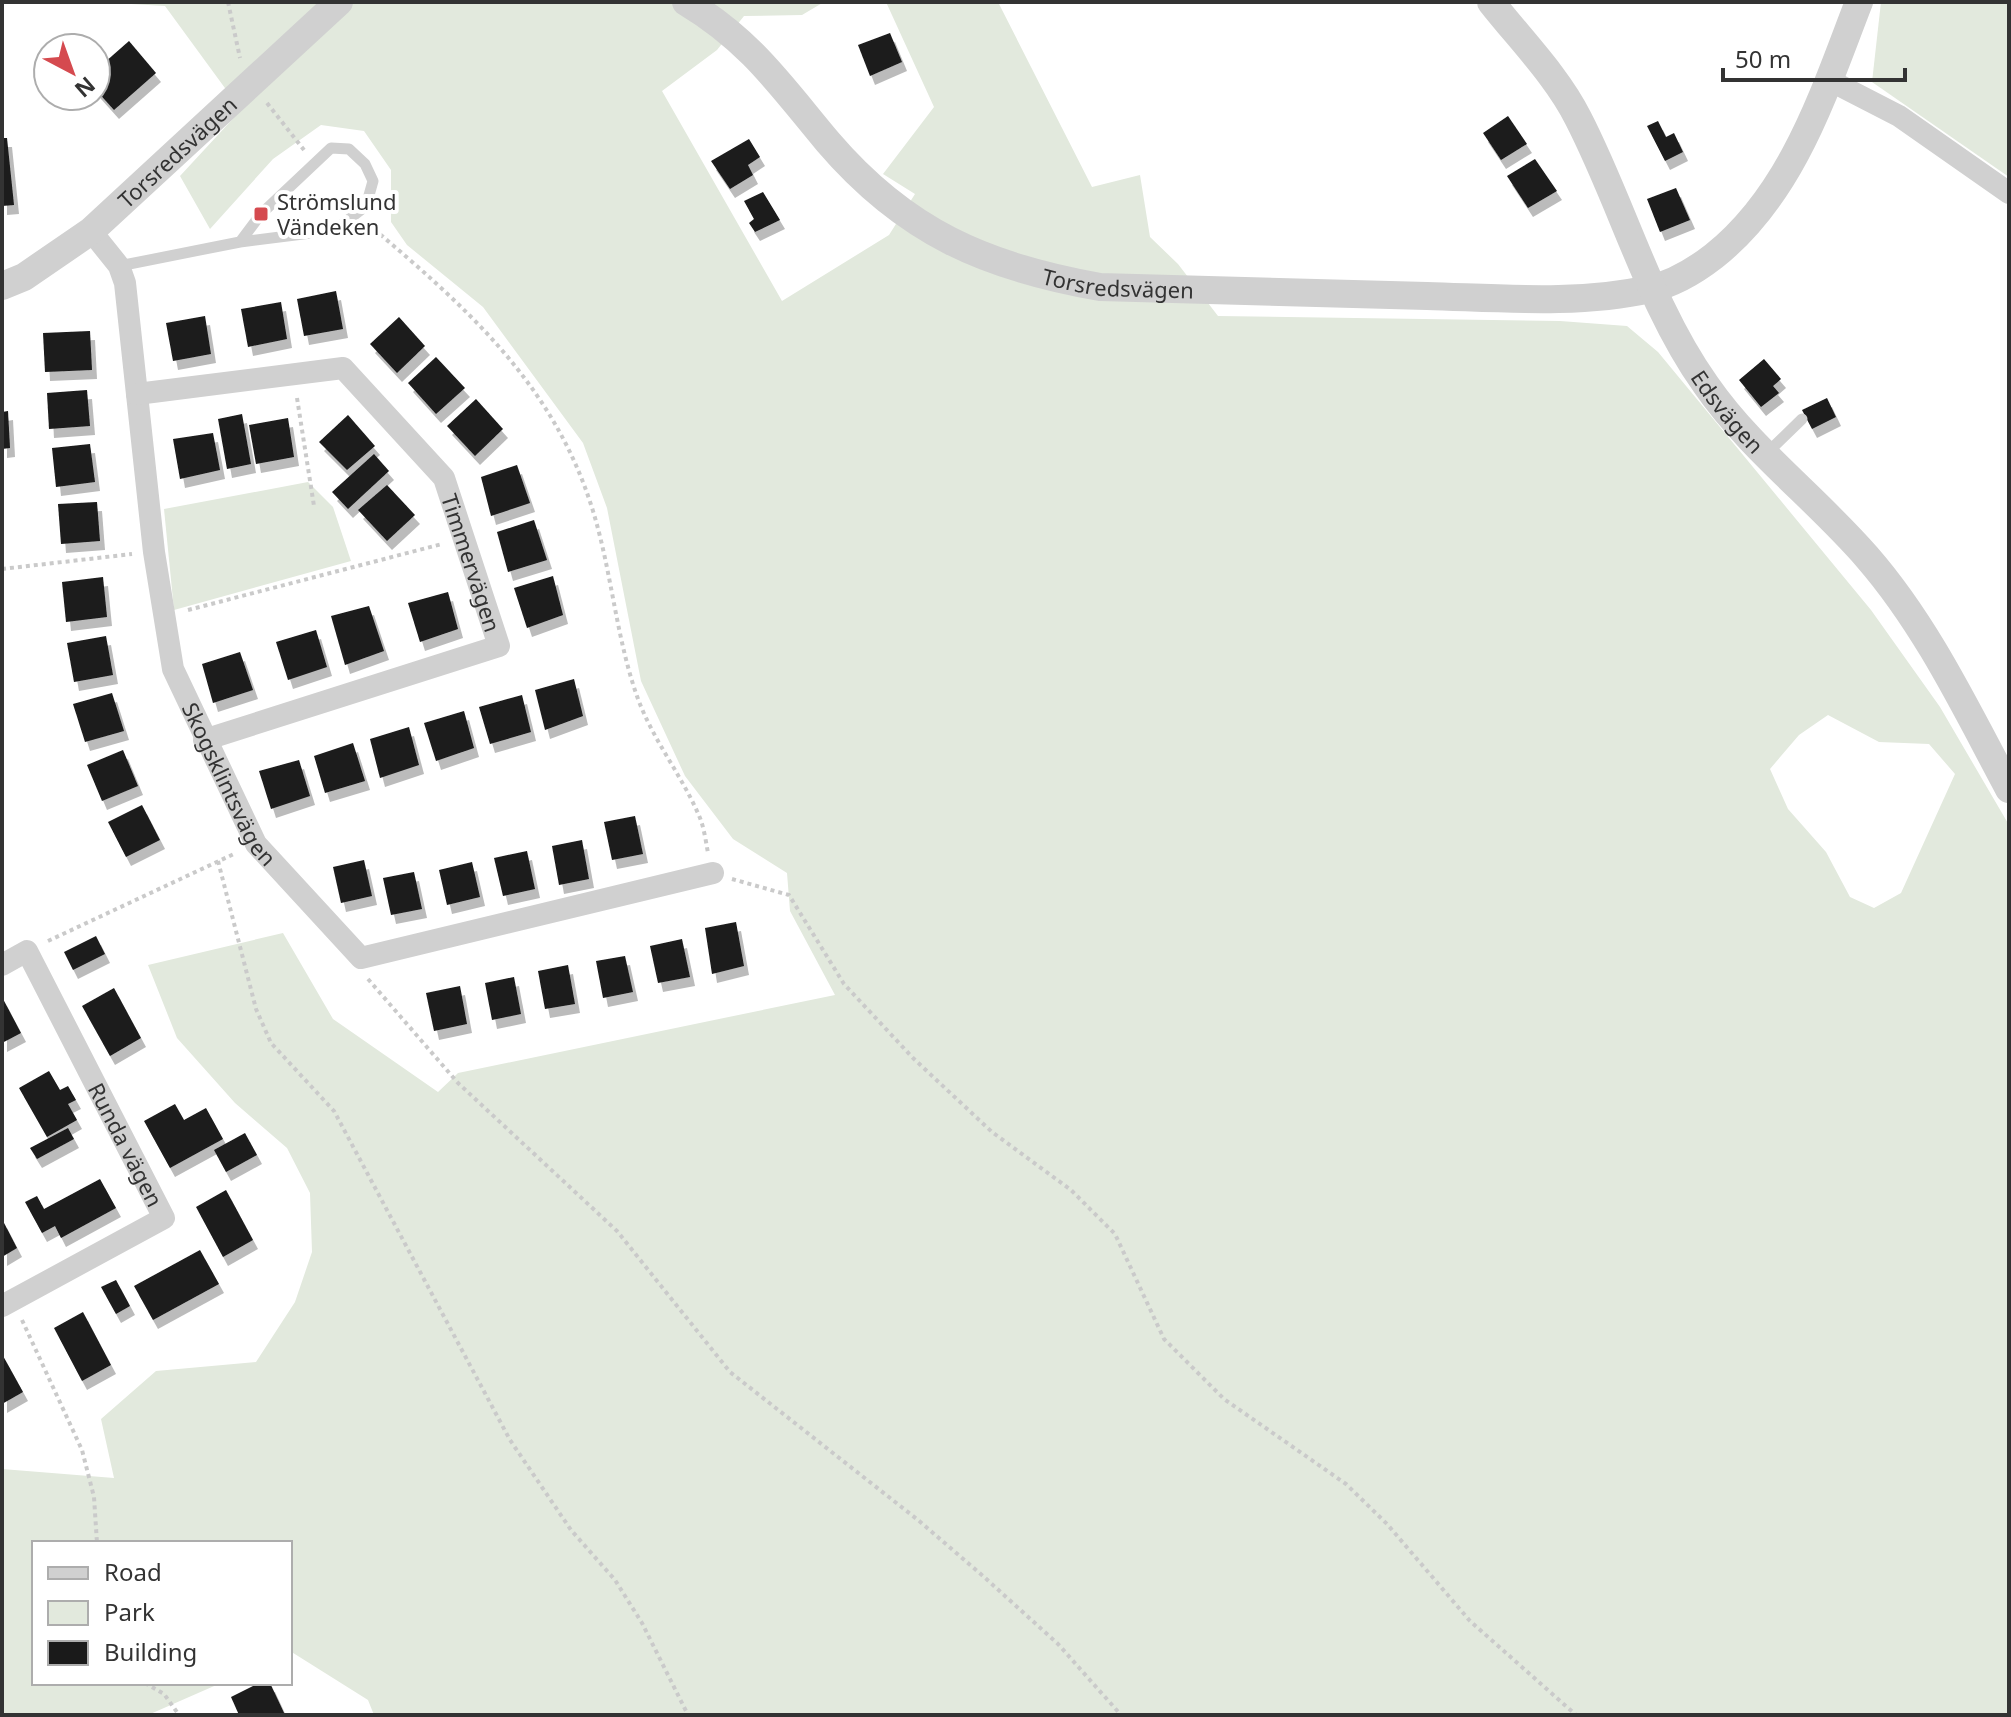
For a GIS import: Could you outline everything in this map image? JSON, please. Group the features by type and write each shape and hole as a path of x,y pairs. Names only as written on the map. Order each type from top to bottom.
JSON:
{"street":[{"name":"Torsredsvägen","path":"2,286 24,277 91,231 339,2"},
{"name":"Torsredsvägen","path":"686,2 712,18 758,57 828,141 880,194 962,249 1038,276 1100,287 1498,298 1574,298 1654,288 1688,273 1714,256 1761,206 1797,153 1859,2"},
{"name":"Edsvägen","path":"1491,2 1577,116 1654,288 1705,385 1765,454 1866,555 1916,619 2009,789"},
{"path":"1829,80 1899,116 2009,193"},
{"name":"Skogsklintsvägen","path":"91,231 119,266 125,283 154,552 173,669 204,740 256,844 361,958"},
{"name":"Timmervägen","path":"137,394 343,368 444,478 499,646 204,740"},
{"path":"361,958 713,873"},
{"path":"2,965 27,951"},
{"name":"Runda vägen","path":"8,1303 164,1218 27,951"}],"lane":[{"path":"119,266 240,242 335,230 357,215 373,192 373,181 365,164 349,149 331,148 312,162 261,214 240,242"},
{"path":"1765,454 1802,419"}],"path":[{"path":"228,2 238,53 251,84 312,162"},
{"path":"357,215 472,316 529,383 573,451 594,514 622,650 662,754 700,818 713,873 789,895 844,984 913,1058 992,1132 1071,1190 1115,1234 1164,1339 1224,1399 1346,1484 1387,1524 1470,1621 1576,1715"},
{"path":"292,374 314,506"},
{"path":"164,616 464,539"},
{"path":"2,569 154,552"},
{"path":"27,951 256,844"},
{"path":"218,861 256,1009 271,1043 334,1111 510,1440 571,1530 615,1580 642,1623 688,1715"},
{"path":"361,958 368,979 458,1083 617,1231 730,1372 918,1520 983,1576 1058,1644 1121,1715"},
{"path":"8,1303 82,1450 94,1497 97,1541"},
{"path":"148,1685 164,1694 179,1715"}],"green space":[{"path":"97,2 824,2 802,15 744,16 717,50 662,91 782,301 889,235 915,194 883,174 934,107 886,2 998,2 1092,187 1140,175 1150,237 1178,264 1218,316 1560,321 1627,326 1658,352 1871,610 1940,707 2009,825 2009,1715 374,1715 368,1700 292,1652 292,1541 32,1541 32,1685 216,1685 148,1715 2,1715 2,1469 114,1478 101,1419 156,1371 256,1362 295,1302 312,1252 310,1193 287,1148 235,1103 177,1038 148,965 283,933 333,1019 438,1092 458,1073 835,995 790,911 787,873 733,839 685,776 641,681 607,508 583,443 483,307 407,245 391,222 391,170 364,131 321,125 273,159 210,229 180,176 241,110 165,6","holes":["1828,715 1879,742 1929,744 1955,774 1901,893 1874,908 1850,897 1826,852 1788,809 1770,769 1799,735"]},
{"path":"1881,2 2009,2 2009,177 1872,82"},
{"path":"308,482 333,507 351,561 174,610 164,509"}],"building":[{"path":"890,33 902,62 870,76 858,45"},
{"path":"129,41 156,73 114,110 112,108 112,56"},
{"path":"1508,116 1527,144 1501,160 1483,133"},
{"path":"1658,121 1666,137 1674,133 1683,152 1665,161 1647,126"},
{"path":"2,138 7,138 14,205 2,206"},
{"path":"749,139 760,157 748,165 753,175 730,189 711,161"},
{"path":"1535,159 1557,191 1528,208 1507,176"},
{"path":"1676,188 1690,220 1660,232 1647,199"},
{"path":"763,192 780,220 755,232 749,223 754,219 744,201"},
{"path":"336,291 343,329 304,336 297,299"},
{"path":"281,302 287,339 248,347 241,309"},
{"path":"205,316 211,354 173,361 166,323"},
{"path":"399,317 425,346 397,373 370,344"},
{"path":"90,331 92,370 45,372 43,333"},
{"path":"436,357 465,388 436,414 408,383"},
{"path":"1764,359 1781,379 1773,386 1779,393 1761,407 1739,380"},
{"path":"87,390 90,426 49,429 47,393"},
{"path":"1827,398 1836,417 1812,429 1802,410"},
{"path":"476,399 503,429 475,456 447,426"},
{"path":"8,411 10,448 2,449 2,412"},
{"path":"242,414 251,464 227,469 218,419"},
{"path":"348,415 375,446 347,470 319,442"},
{"path":"288,418 294,457 256,464 249,425"},
{"path":"213,433 220,470 180,479 173,439"},
{"path":"90,444 95,482 56,487 52,448"},
{"path":"374,454 389,471 348,509 332,492"},
{"path":"517,465 530,503 491,516 481,477"},
{"path":"387,485 415,515 387,541 358,510"},
{"path":"97,502 100,541 61,544 58,504"},
{"path":"534,520 547,560 508,572 497,532"},
{"path":"553,576 563,615 527,628 514,588"},
{"path":"103,577 107,617 66,622 62,582"},
{"path":"448,592 458,629 420,642 408,603"},
{"path":"369,606 384,651 345,665 331,616"},
{"path":"316,630 327,667 288,680 276,642"},
{"path":"106,636 113,675 74,682 67,643"},
{"path":"240,652 253,690 213,703 202,664"},
{"path":"574,679 583,716 545,730 535,690"},
{"path":"112,693 124,731 85,742 73,704"},
{"path":"522,695 531,732 490,744 479,707"},
{"path":"464,711 474,748 436,761 424,723"},
{"path":"409,727 419,765 380,778 370,739"},
{"path":"353,743 365,781 325,793 314,756"},
{"path":"123,750 138,786 102,801 87,765"},
{"path":"299,760 310,796 271,809 259,771"},
{"path":"142,805 160,840 126,857 108,822"},
{"path":"635,816 643,854 612,860 604,822"},
{"path":"582,840 589,879 559,885 552,846"},
{"path":"527,851 535,889 503,896 494,858"},
{"path":"364,860 372,896 341,903 333,867"},
{"path":"472,862 480,897 447,905 439,870"},
{"path":"414,872 422,909 391,915 383,878"},
{"path":"736,922 744,966 712,974 705,928"},
{"path":"96,936 105,954 73,970 64,952"},
{"path":"682,939 690,977 658,983 650,946"},
{"path":"625,956 633,992 603,998 596,961"},
{"path":"568,965 575,1004 545,1009 538,971"},
{"path":"514,977 521,1014 492,1020 485,983"},
{"path":"460,986 467,1024 434,1031 426,993"},
{"path":"114,988 141,1038 110,1056 82,1006"},
{"path":"2,997 21,1033 2,1043"},
{"path":"49,1071 60,1090 68,1086 76,1100 68,1104 77,1120 47,1137 19,1088"},
{"path":"175,1104 184,1120 206,1108 223,1139 170,1168 144,1121"},
{"path":"68,1128 74,1139 37,1159 30,1148"},
{"path":"245,1133 257,1155 226,1172 214,1150"},
{"path":"100,1179 116,1208 61,1238 55,1226 42,1233 25,1202 37,1196 44,1209"},
{"path":"226,1190 253,1240 223,1257 196,1207"},
{"path":"2,1219 17,1248 2,1257"},
{"path":"200,1250 219,1284 153,1320 134,1286"},
{"path":"116,1280 130,1306 116,1314 101,1287"},
{"path":"83,1312 111,1365 82,1381 54,1328"},
{"path":"2,1354 23,1392 2,1404"},
{"path":"255,1685 271,1685 285,1715 239,1715 231,1697"}],"place":[{"name":"Strömslund Vändeken","path":"261,214"}]}
